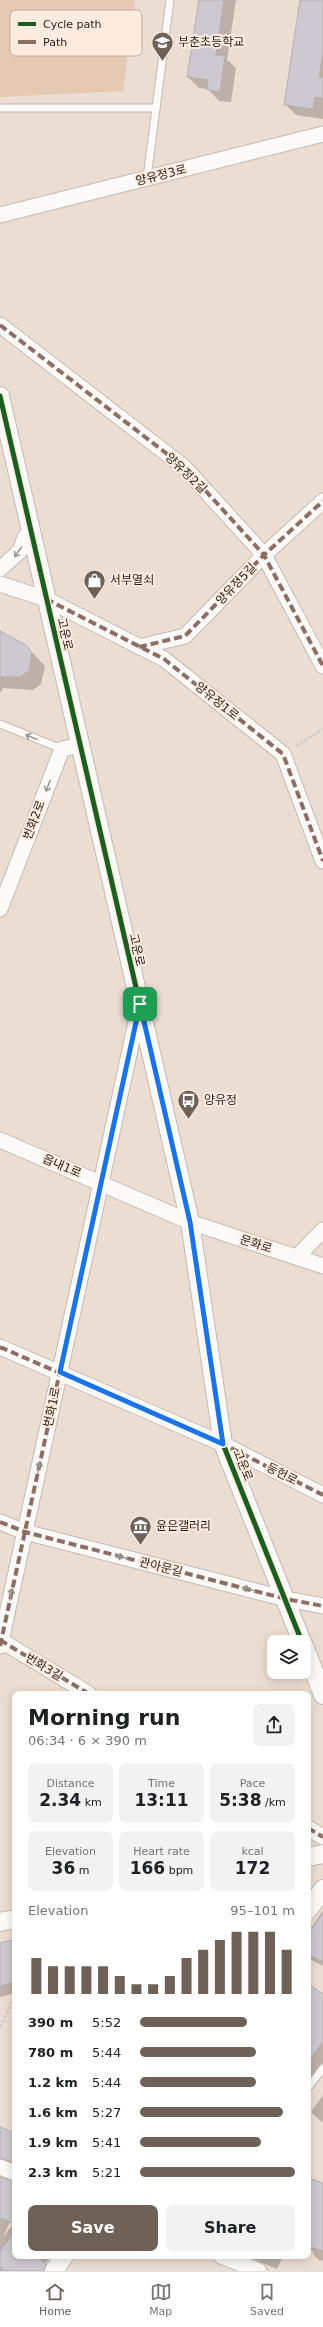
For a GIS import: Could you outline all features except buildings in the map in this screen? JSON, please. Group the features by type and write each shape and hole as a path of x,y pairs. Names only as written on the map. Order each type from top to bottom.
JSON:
{"street":[{"name":"양유정3로","path":"0,215 323,134"},
{"name":"양유정2길","path":"0,325 184,467 264,555 323,666"},
{"name":"고운로","path":"0,396 190,1222 223,1444 299,1635"},
{"name":"양유정5길","path":"139,647 185,636 264,555 323,501"},
{"path":"0,569 20,551 25,536 32,535"},
{"name":"양유정1로","path":"0,584 46,599 164,659 283,754"},
{"path":"62,749 80,745"},
{"name":"번화2로","path":"0,909 62,749"},
{"path":"283,754 323,861"},
{"name":"번화1로","path":"0,1642 140,1004"},
{"name":"읍내1로","path":"0,1140 190,1222"},
{"name":"문화로","path":"190,1222 323,1266"},
{"path":"297,1257 323,1230"},
{"name":"동헌로","path":"0,1347 223,1444 323,1495"},
{"name":"관아문길","path":"0,1522 25,1532 286,1599 323,1606"},
{"name":"번화3길","path":"0,1642 84,1691"},
{"path":"311,1664 323,1695"},
{"path":"311,1830 323,1837"},
{"path":"311,1856 323,1854"},
{"path":"311,1906 323,1889"},
{"path":"0,1922 12,1920"},
{"path":"0,2167 12,2172"},
{"path":"54,2271 62,2259"},
{"path":"229,2259 259,2271"}],"lane":[{"path":"147,178 170,0"},
{"path":"0,108 156,108"},
{"path":"0,724 62,749"},
{"path":"311,2084 323,2068"}],"path":[{"path":"283,754 323,729"},
{"path":"0,2027 12,2004"}],"shaded area":[{"path":"0,0 135,0 134,10 10,10 10,56 128,56 123,91 0,97"}],"marked path":[{"path":"0,325 184,467 264,555 323,666"},
{"path":"139,647 185,636 264,555 323,501"},
{"path":"46,599 164,659 283,754 323,861"},
{"path":"0,1646 139,1009"},
{"path":"0,1347 223,1444 323,1495"},
{"path":"0,1522 25,1532 286,1599 323,1606"},
{"path":"0,1640 84,1691"},
{"path":"311,1830 323,1837"}],"cycle path":[{"path":"0,396 190,1222 223,1444 299,1635"}],"place":[{"name":"부춘초등학교","path":"162,62"},
{"name":"서부열쇠","path":"95,600"},
{"name":"양유정","path":"189,1120"},
{"name":"윤은갤러리","path":"141,1546"}],"route":[{"path":"140,1004 190,1222 223,1444 60,1372 140,1004"}]}
